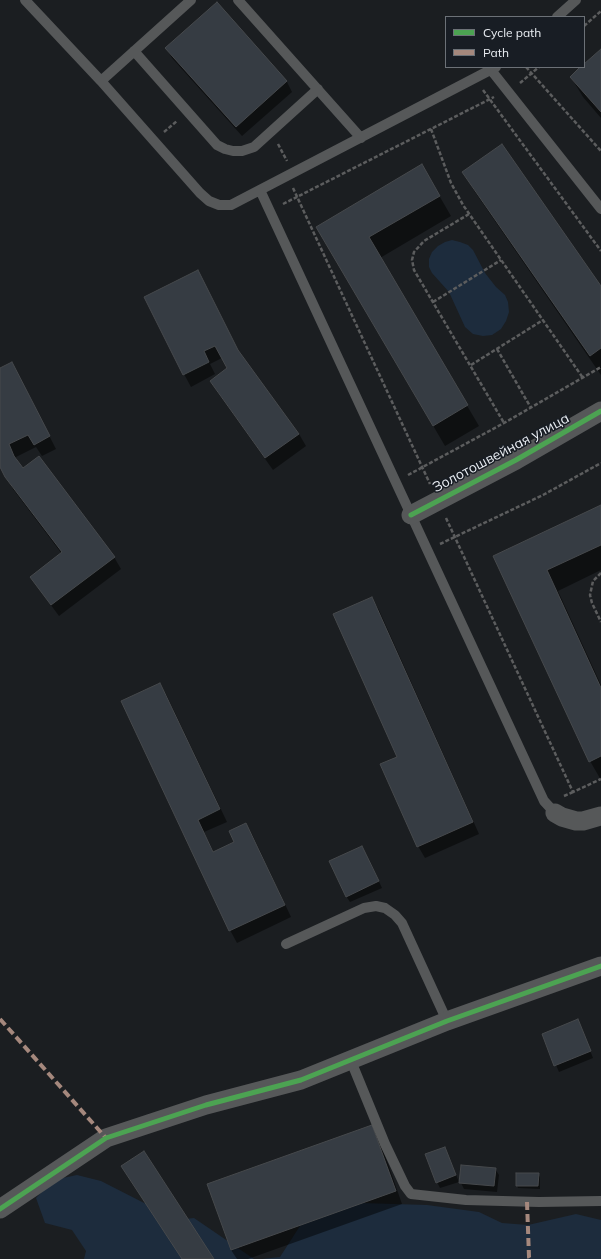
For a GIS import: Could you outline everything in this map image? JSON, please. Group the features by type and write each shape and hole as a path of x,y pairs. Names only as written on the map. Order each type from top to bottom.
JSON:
{"street":[{"name":"Золотошвейная улица","path":"411,515 516,460 601,411"},
{"path":"555,813 576,821 583,821 601,816"},
{"path":"0,1209 106,1138 206,1105 301,1080 448,1022 601,966"}],"lane":[{"path":"25,0 101,81 200,193 209,201 231,205 493,69 507,91 601,209"},
{"path":"101,81 191,0"},
{"path":"238,0 361,138"},
{"path":"558,16 576,0"},
{"path":"134,51 217,145 233,151 242,151 254,146 318,89"},
{"path":"260,190 544,801 555,813"},
{"path":"286,944 364,908 376,906 385,908 396,915 402,923 448,1022"},
{"path":"350,1061 385,1144 405,1186 411,1194 466,1200 539,1202 601,1200"}],"path":[{"path":"585,25 601,11"},
{"path":"527,68 601,151"},
{"path":"270,211 507,91 532,74 538,68"},
{"path":"475,79 601,251"},
{"path":"154,141 182,117"},
{"path":"431,129 451,183 501,260 583,378"},
{"path":"287,176 573,792 601,780"},
{"path":"470,214 424,241 414,252 412,260 414,270 504,423"},
{"path":"433,302 501,260"},
{"path":"470,365 543,320"},
{"path":"497,349 531,408"},
{"path":"396,482 531,408 601,366"},
{"path":"427,550 543,495 601,463"},
{"path":"601,573 593,582 590,595 601,622"}],"shaded area":[{"path":"452,240 468,245 473,250 485,273 496,287 505,295 508,302 509,312 506,321 501,329 492,335 483,336 473,334 465,327 449,292 432,273 429,267 429,259 432,252 438,246"},
{"path":"77,1175 101,1181 148,1205 168,1221 194,1218 254,1259 84,1259 86,1251 72,1230 45,1223 36,1198 53,1180"},
{"path":"328,1202 427,1205 479,1212 502,1223 528,1225 576,1214 601,1220 601,1259 262,1259 280,1257 307,1215"}],"building":[{"path":"217,2 287,81 236,127 165,48"},
{"path":"601,49 601,112 570,77 579,68 585,68 585,63"},
{"path":"502,144 601,286 601,348 590,356 462,172"},
{"path":"422,164 440,196 369,237 468,405 433,426 316,227"},
{"path":"198,270 238,350 299,434 265,458 210,381 227,368 215,346 204,351 209,362 183,375 144,297"},
{"path":"12,362 50,436 34,445 28,435 9,444 14,456 23,468 39,456 115,557 51,605 30,577 62,552 5,477 0,467 0,368"},
{"path":"601,505 601,545 547,570 601,688 601,756 589,762 493,556"},
{"path":"372,597 473,822 417,847 380,764 397,757 333,614"},
{"path":"160,683 220,809 198,820 213,852 234,842 229,831 246,823 285,905 229,931 121,701"},
{"path":"362,846 379,881 346,897 329,861"},
{"path":"578,1019 591,1051 554,1066 542,1034"},
{"path":"372,1125 396,1191 231,1250 207,1184"},
{"path":"445,1147 456,1175 436,1183 425,1154"},
{"path":"144,1151 214,1259 182,1259 121,1166"},
{"path":"461,1165 496,1168 494,1186 459,1183"},
{"path":"516,1173 539,1173 538,1186 516,1186"}],"marked path":[{"path":"0,1019 106,1138"},
{"path":"527,1202 530,1259"}],"cycle path":[{"path":"411,515 516,460 601,411"},
{"path":"0,1209 106,1138 206,1105 301,1080 447,1021 601,966"}]}
